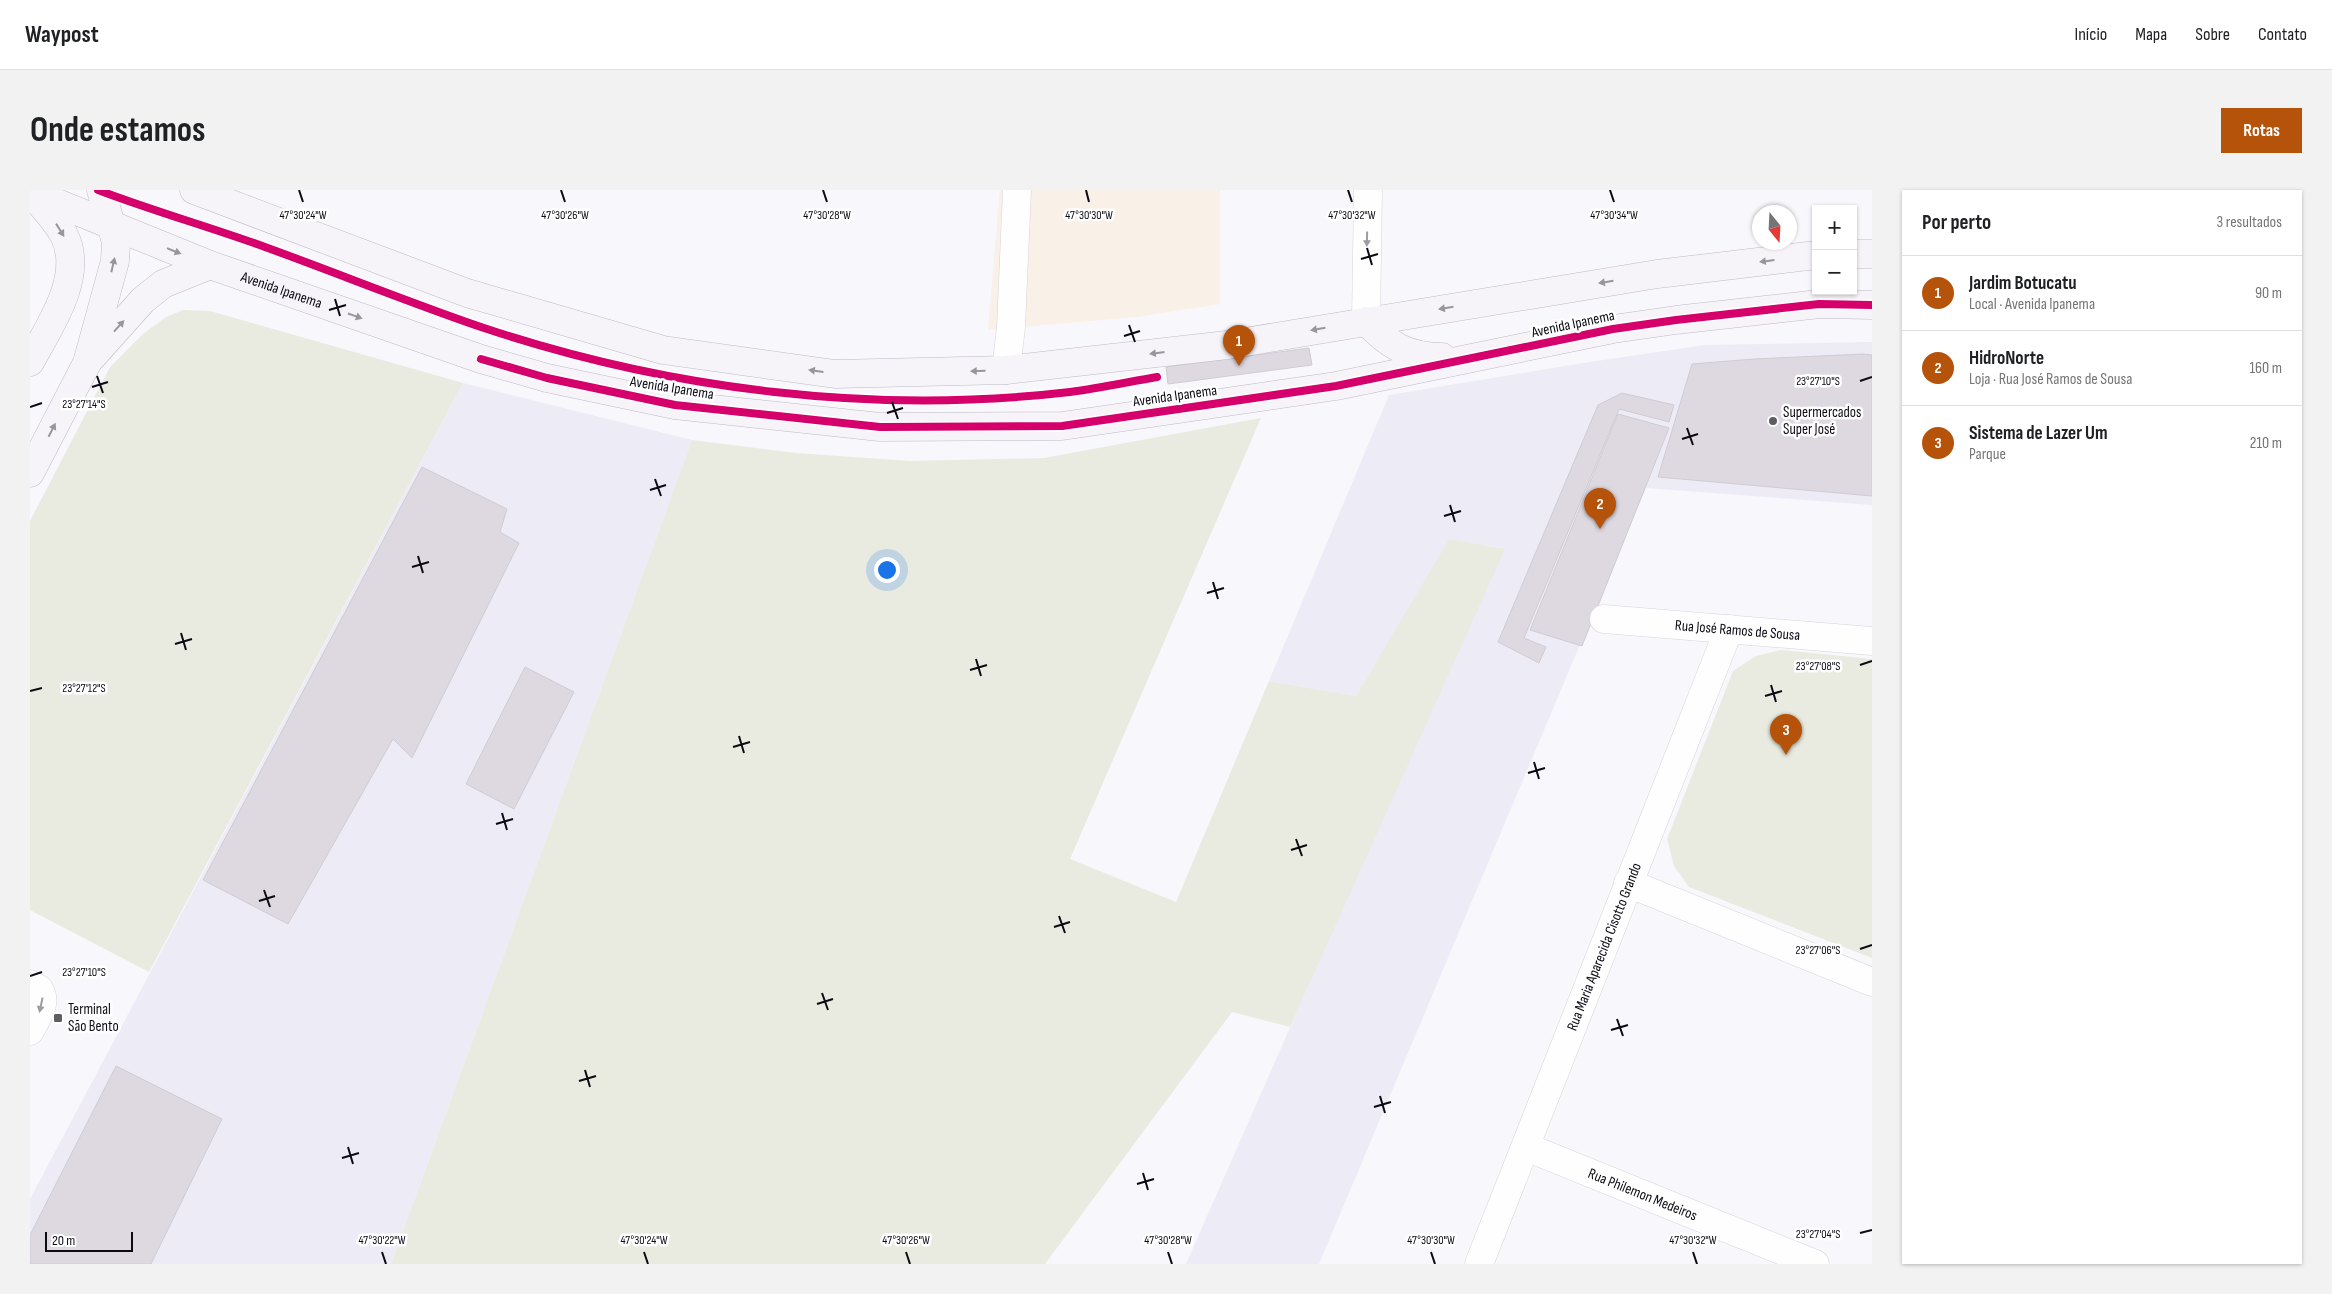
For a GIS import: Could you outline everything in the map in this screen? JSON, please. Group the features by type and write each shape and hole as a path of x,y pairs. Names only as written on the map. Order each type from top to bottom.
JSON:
{"main road":[{"path":"30,473 87,363 115,261 116,242 113,226 101,190"},
{"path":"194,190 467,293 663,350 835,374 1006,370 1234,344 1366,320 1657,274 1812,255"},
{"path":"30,192 65,236 69,254 69,274 64,299 30,362"},
{"name":"Avenida Ipanema","path":"30,192 210,265 463,353 547,378 675,405 880,427 1062,426 1336,386 1613,329 1820,304 1872,304"},
{"path":"1857,254 1872,254"},
{"path":"87,363 143,300 163,284 210,265"},
{"path":"1366,320 1387,342 1406,352 1430,357 1483,357"}],"street":[{"path":"1006,370 1011,328 1017,190"},
{"path":"1366,320 1368,190"},
{"name":"Rua José Ramos de Sousa","path":"1604,619 1872,640"},
{"name":"Rua Maria Aparecida Cisotto Grando","path":"1478,1264 1526,1147 1729,629"},
{"path":"1628,883 1872,982"},
{"path":"30,984 39,988 43,1000 42,1008 30,1031"},
{"name":"Rua Philemon Medeiros","path":"1526,1147 1815,1264"}],"shaded area":[{"path":"1000,190 1220,190 1220,304 1136,317 988,330"},
{"path":"183,310 210,311 463,383 149,972 30,910 30,521 110,367 144,333 166,317"},
{"path":"1872,342 1872,505 1646,488 1319,1264 1186,1264 1501,548 1449,540 1356,696 1269,681 1389,395 1705,345"},
{"path":"463,383 692,440 391,1264 30,1264 30,1199"},
{"path":"1261,418 1070,859 1176,902 1269,681 1356,696 1449,539 1505,549 1290,1027 1232,1012 1045,1264 391,1264 692,440 796,453 910,461 1044,458"},
{"path":"1781,650 1872,659 1872,958 1689,887 1674,866 1667,839 1733,671 1756,656"}],"building":[{"path":"1309,348 1312,365 1168,384 1166,367"},
{"name":"Supermercados Super José","path":"1872,355 1872,496 1658,477 1692,364"},
{"path":"1622,393 1674,405 1669,422 1619,409 1524,638 1546,647 1539,663 1498,642 1598,405"},
{"path":"1618,414 1669,428 1582,646 1530,630"},
{"path":"422,467 507,509 500,532 519,543 412,758 393,739 288,924 203,880"},
{"path":"525,667 574,692 514,809 466,784"},
{"path":"116,1066 222,1119 151,1264 30,1264 30,1235"}],"cycle path":[{"path":"98,190 265,247 481,327 552,349 625,367 698,381 772,392 847,398 921,400 996,398 1070,392 1157,377"},
{"path":"481,359 547,378 675,405 880,427 1062,426 1336,386 1613,329 1819,304 1872,305"}],"place":[{"name":"Jardim Botucatu","path":"1239,366"},
{"name":"Supermercados Super José","path":"1773,421"},
{"name":"HidroNorte","path":"1600,529"},
{"name":"Sistema de Lazer Um","path":"1786,755"},
{"name":"Terminal São Bento","path":"58,1018"}]}
